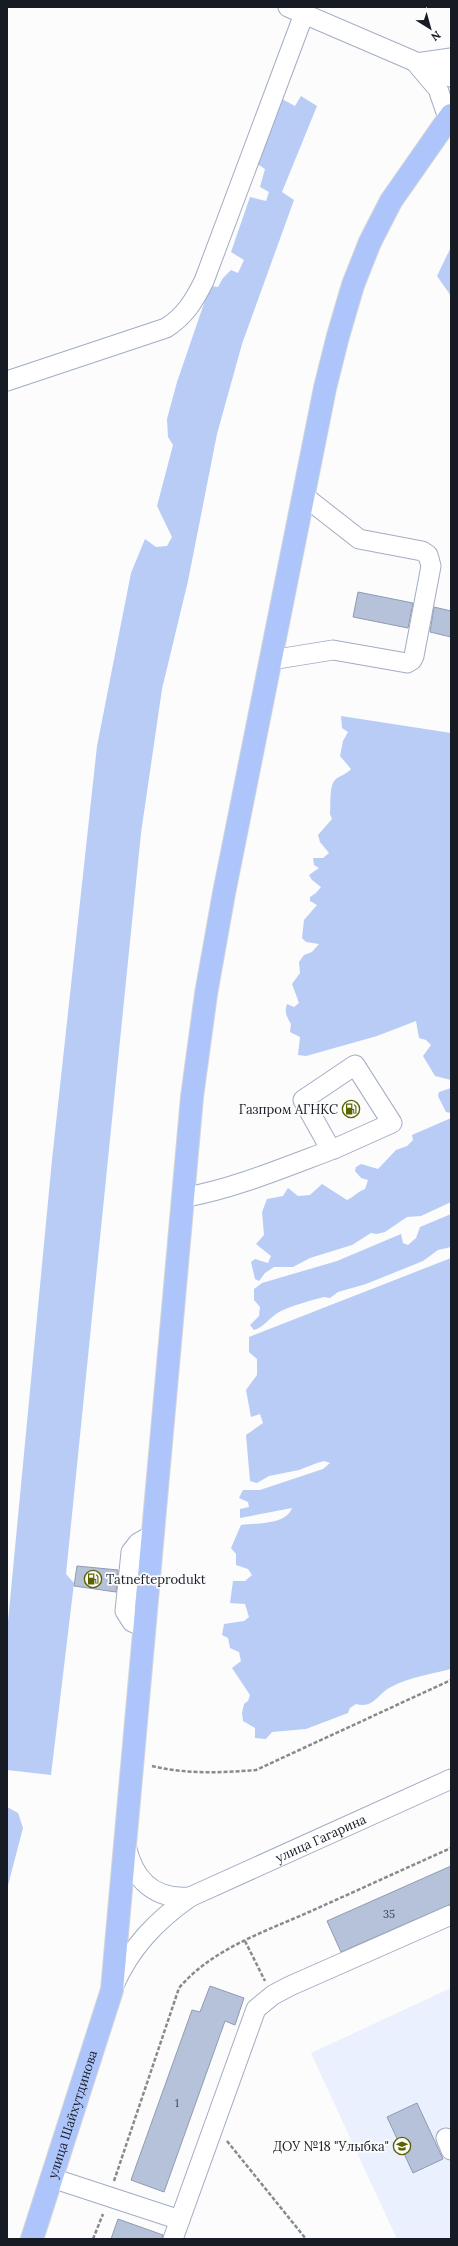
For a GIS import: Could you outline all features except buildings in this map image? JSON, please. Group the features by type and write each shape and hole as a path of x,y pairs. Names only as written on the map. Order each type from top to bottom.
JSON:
{"main road":[{"name":"улица Шайхутдинова","path":"35,2229 112,1990 192,1097 206,994 224,893 325,388 352,285 370,242 391,201 450,116"},
{"path":"20,2239 35,2229"}],"street":[{"path":"7,381 166,328 180,319 196,297 204,282 296,10 451,77"},
{"path":"416,63 451,58"},
{"path":"416,63 438,89 450,116"},
{"path":"271,660 333,650 406,662 412,660 414,656 431,566 428,555 422,551 359,539 304,496"},
{"path":"182,1198 208,1193 331,1150 392,1123 355,1065 303,1100 331,1150"},
{"name":"улица Гагарина","path":"112,1990 125,1963 141,1940 163,1917 190,1897 451,1779"},
{"name":"улица Гагарина","path":"125,1841 133,1867 145,1885 163,1895 190,1897"},
{"path":"173,2239 256,2009 272,1995 451,1915"},
{"path":"52,2178 180,2220"}],"path":[{"path":"132,1762 172,1771 233,1772 256,1770 451,1680"},
{"path":"93,2239 109,2197 179,1988 192,1973 209,1960 245,1941 451,1848"},
{"path":"245,1941 272,1995"},
{"path":"214,2125 306,2239"}],"shaded area":[{"path":"301,96 317,106 282,192 294,200 242,344 217,434 188,581 162,689 141,833 66,1574 74,1583 51,1775 7,1770 7,1632 52,1160 97,746 131,573 145,539 156,547 167,546 172,537 157,506 173,445 168,437 167,419 177,382 210,286 218,287 223,278 231,270 238,273 244,260 231,252 250,197 266,201 269,192 260,187 265,169 253,161 282,99 295,106"},
{"path":"451,247 451,296 437,276"},
{"path":"341,716 451,733 451,1080 435,1076 423,1056 431,1045 426,1040 419,1038 416,1021 377,1036 306,1056 298,1055 300,1037 290,1032 291,1024 287,1017 286,1010 287,1004 294,1007 299,1003 292,984 300,973 299,962 304,955 312,952 319,944 306,942 302,938 304,920 317,905 310,901 310,897 321,887 312,880 309,875 319,868 314,865 313,858 323,858 329,853 320,842 318,835 332,819 330,814 331,791 333,783 337,778 347,773 351,769 340,756 343,741 348,732 342,728"},
{"path":"451,1088 451,1113 446,1112 438,1096 439,1092"},
{"path":"451,1118 451,1202 421,1216 407,1217 385,1232 377,1234 371,1233 352,1245 310,1258 293,1267 274,1267 265,1273 259,1281 255,1279 251,1262 255,1259 268,1263 271,1256 256,1244 264,1235 262,1212 267,1199 283,1196 288,1188 298,1196 310,1195 322,1184 347,1200 365,1189 368,1180 361,1178 355,1171 356,1167 361,1164 378,1169 396,1150 407,1146 413,1140 412,1135"},
{"path":"451,1214 451,1247 438,1250 423,1261 366,1284 338,1292 330,1298 324,1297 301,1303 279,1312 257,1329 254,1330 250,1325 259,1316 260,1307 254,1300 254,1289 262,1283 337,1261 401,1234 403,1243 408,1245 416,1238 420,1227"},
{"path":"451,1258 451,1669 413,1678 398,1684 387,1690 372,1702 362,1705 356,1704 350,1708 348,1713 306,1729 272,1732 266,1739 255,1738 255,1728 243,1721 242,1713 244,1704 248,1701 250,1695 232,1668 241,1661 239,1652 230,1648 228,1638 222,1635 224,1624 244,1621 249,1617 245,1604 230,1603 233,1581 245,1581 252,1575 248,1569 236,1565 236,1554 231,1548 241,1525 270,1522 284,1518 289,1514 292,1508 240,1518 240,1509 249,1507 248,1502 239,1498 243,1490 260,1490 323,1469 330,1463 324,1461 299,1470 269,1476 257,1483 250,1481 246,1435 263,1423 260,1414 251,1417 246,1390 257,1375 257,1359 249,1352 249,1337"},
{"path":"7,1807 18,1813 23,1828 7,1889"},
{"name":"ДОУ №18 \"Улыбка\"","path":"451,1988 451,2239 397,2239 311,2053"}],"place":[{"name":"Газпром АГНКС","path":"351,1109"},
{"name":"Tatnefteprodukt","path":"93,1579"},
{"name":"ДОУ №18 \"Улыбка\"","path":"402,2146"}]}
